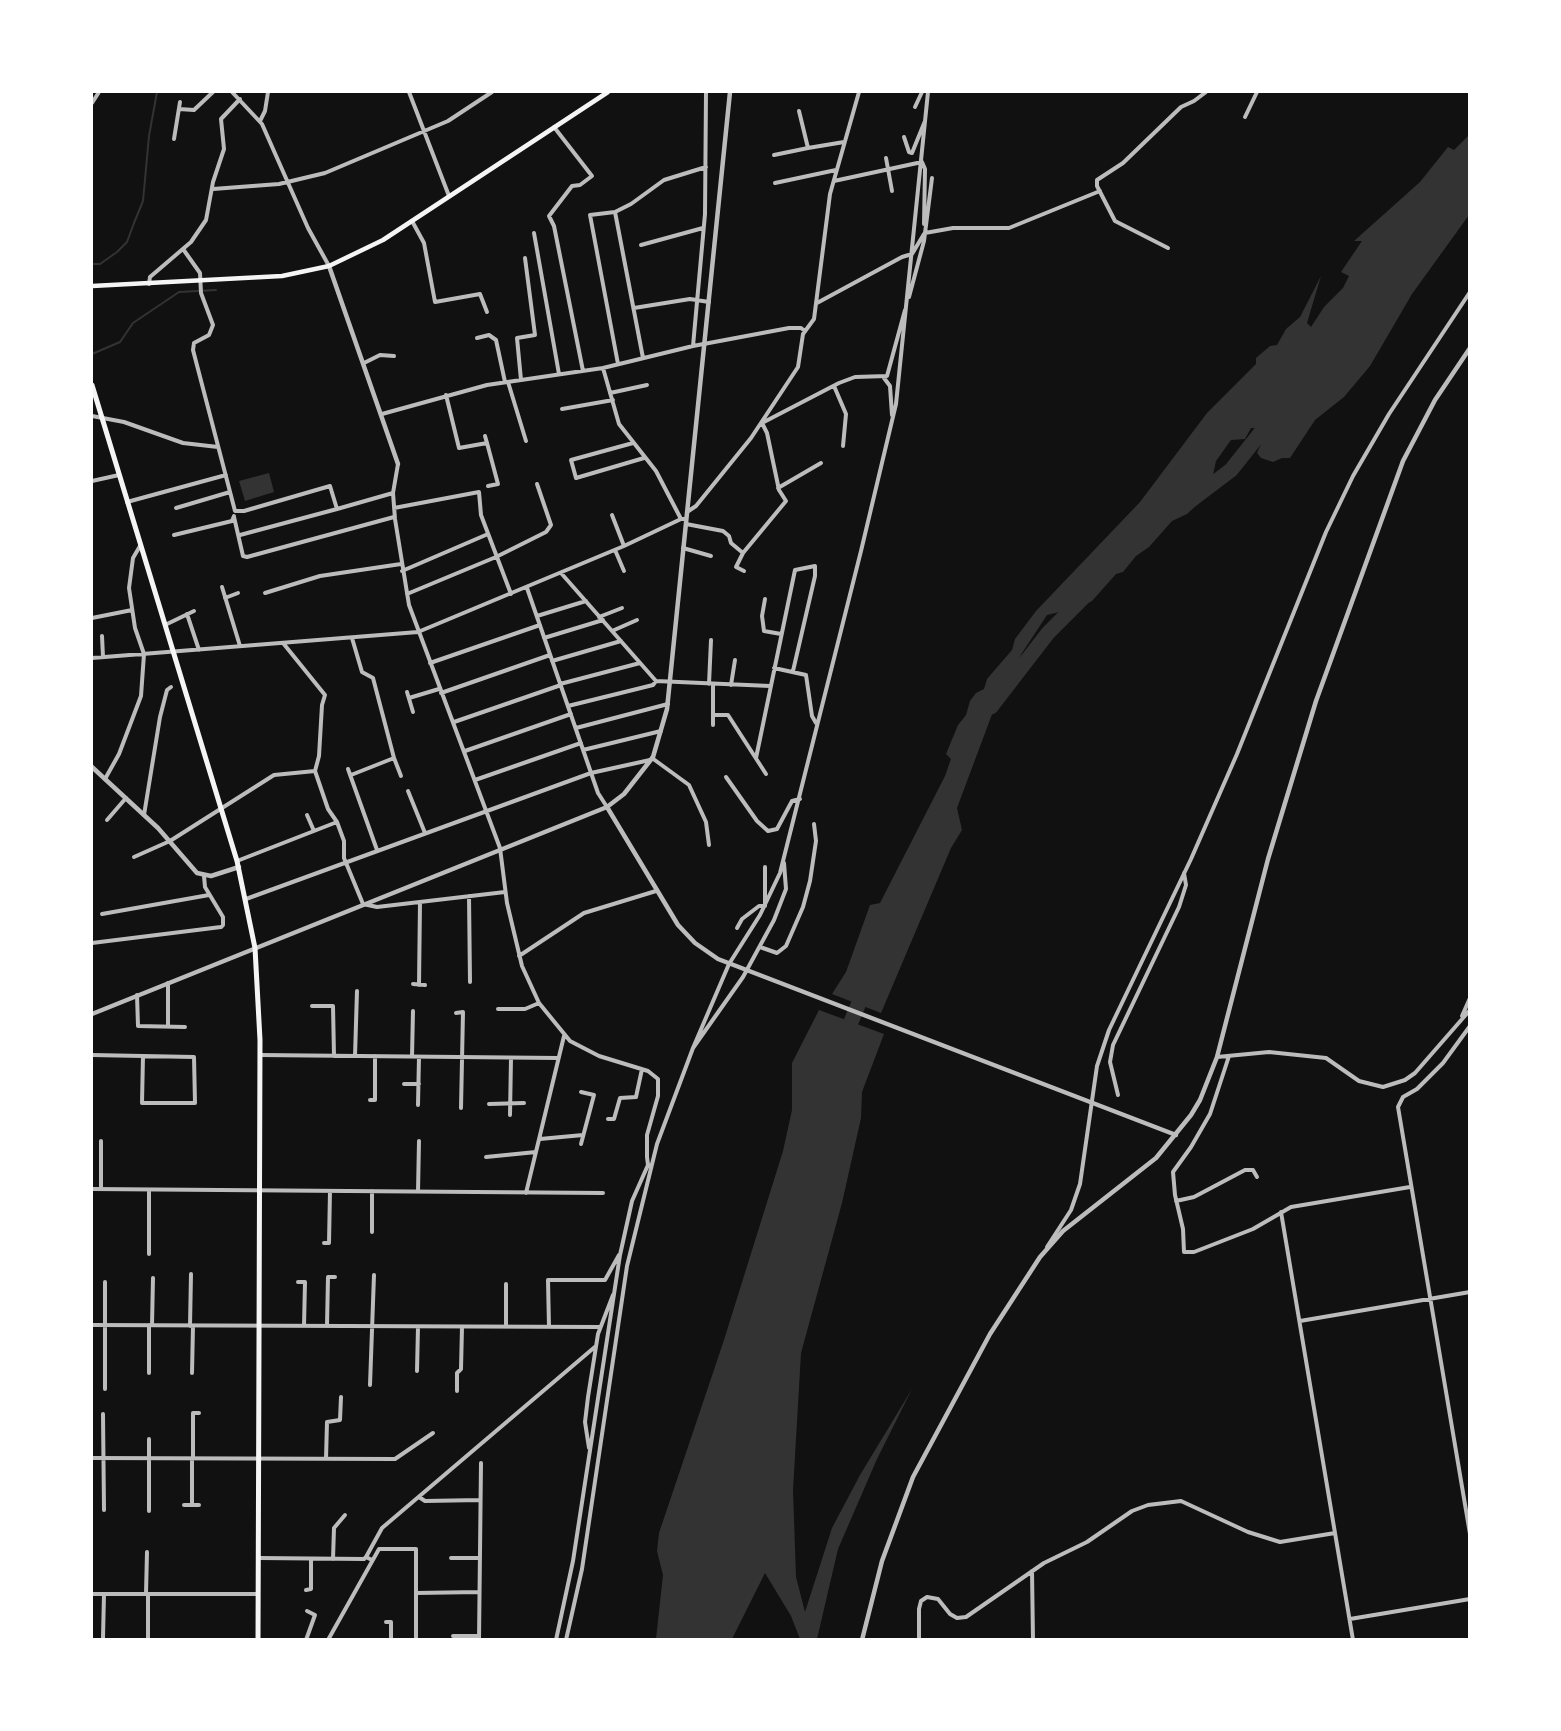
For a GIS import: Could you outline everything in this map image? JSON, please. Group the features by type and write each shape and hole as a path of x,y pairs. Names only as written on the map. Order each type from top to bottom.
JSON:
{"main road":[{"path":"92,286 282,276 329,266 364,250 412,221 608,92"},
{"path":"92,385 238,864 255,948 260,1055 258,1640"}],"street":[{"path":"92,103 99,92"},
{"path":"179,109 194,110 213,92"},
{"path":"232,92 260,121 329,266 382,414 398,464 393,493 394,517 407,594 418,632 500,848 505,892 519,956 539,1003 564,1036 599,1056 656,1076 659,1085 647,1135 649,1165 632,1201 620,1254 573,1561 556,1640"},
{"path":"260,121 265,111 268,92"},
{"path":"409,92 449,196"},
{"path":"213,189 288,182 332,171 456,117 492,92"},
{"path":"693,346 703,228 706,92"},
{"path":"92,1014 500,848 607,807 624,794 652,759 663,730 668,704 684,520 687,512 730,92"},
{"path":"687,512 696,506 762,423 798,367 805,331 813,323 823,239 833,182 859,92"},
{"path":"915,107 922,92"},
{"path":"566,1640 583,1559 627,1266 649,1165 667,1111 729,963 765,906 783,862 892,419 907,304 909,255 922,162 928,92"},
{"path":"1168,248 1115,221 1100,191 1099,178 1123,163 1181,107 1206,92"},
{"path":"1245,117 1257,92"},
{"path":"149,284 150,277 183,249 199,232 206,220 213,182 224,149 221,119 240,99"},
{"path":"174,139 180,102"},
{"path":"799,111 808,148"},
{"path":"904,137 912,153 922,124 926,120"},
{"path":"554,127 592,176 580,185 572,186 549,216 554,226 583,371"},
{"path":"774,155 844,142"},
{"path":"886,158 892,191"},
{"path":"833,182 922,162"},
{"path":"816,303 914,253 925,233 925,169 922,162"},
{"path":"618,364 590,215 615,212 639,200 664,180 706,167"},
{"path":"775,183 836,170"},
{"path":"884,378 889,372 925,233 932,178"},
{"path":"925,233 953,228 1009,228 1100,191"},
{"path":"615,212 643,358"},
{"path":"412,221 424,243 435,302 480,294 487,312"},
{"path":"641,245 703,228"},
{"path":"534,233 559,374"},
{"path":"183,249 200,273 201,293 213,330 194,343 193,350 235,511 234,517 243,556 247,557 394,517"},
{"path":"521,380 517,338 535,335 525,258"},
{"path":"862,1640 882,1561 913,1477 990,1334 1046,1250 1057,1227 1071,1210 1080,1184 1097,1066 1109,1030 1184,873 1237,754 1338,504 1389,414 1470,292"},
{"path":"634,308 690,299 709,302"},
{"path":"382,414 446,395 506,382 603,368 693,346 789,328 801,328 805,331"},
{"path":"477,338 489,335 496,340 506,382 526,441"},
{"path":"1046,1250 1076,1218 1156,1158 1176,1135 1200,1100 1217,1057 1268,859 1316,701 1403,461 1435,400 1470,348"},
{"path":"364,363 380,355 394,356"},
{"path":"603,368 619,424 656,471 684,520"},
{"path":"762,423 855,377 884,378"},
{"path":"884,378 890,386 892,419"},
{"path":"610,393 647,385"},
{"path":"834,386 846,414 843,446"},
{"path":"446,395 459,448 487,443"},
{"path":"562,409 613,400"},
{"path":"92,416 124,422 183,443 218,447"},
{"path":"744,571 736,567 743,553 786,501 778,488 767,433 762,423"},
{"path":"485,436 498,484 488,486"},
{"path":"633,442 570,460 576,478 644,458"},
{"path":"778,488 821,463"},
{"path":"92,481 119,475"},
{"path":"127,502 226,475"},
{"path":"407,594 496,557 550,529 537,484"},
{"path":"235,511 244,511 330,486 337,509"},
{"path":"176,508 230,492"},
{"path":"394,508 479,492 481,515 511,594"},
{"path":"240,535 393,493"},
{"path":"612,515 624,546"},
{"path":"174,535 232,521 234,517"},
{"path":"92,658 418,632 684,520 723,531 729,536 731,543 743,553"},
{"path":"402,571 488,534"},
{"path":"105,779 119,754 141,696 144,654 132,610 130,573 133,558 140,546"},
{"path":"683,548 711,556"},
{"path":"615,550 624,571"},
{"path":"265,593 320,576 401,564"},
{"path":"756,758 795,570 815,566 815,576 793,671"},
{"path":"561,573 656,681 770,686"},
{"path":"222,587 240,646"},
{"path":"527,588 591,773 607,807 656,891 678,925 694,943 734,966 1176,1135"},
{"path":"225,598 238,593"},
{"path":"765,599 762,616 764,631 781,634"},
{"path":"537,616 586,601"},
{"path":"544,638 622,608"},
{"path":"92,618 132,610"},
{"path":"164,625 194,610"},
{"path":"187,614 199,650"},
{"path":"612,631 637,620"},
{"path":"430,663 540,625"},
{"path":"102,636 103,657"},
{"path":"352,638 362,672 373,678 401,776"},
{"path":"711,640 713,725"},
{"path":"552,661 621,641"},
{"path":"283,643 325,695 322,705 319,756 315,771 328,809 337,822 344,841 345,862 363,904"},
{"path":"409,698 440,691 550,655"},
{"path":"731,685 735,660"},
{"path":"454,722 560,684 640,663"},
{"path":"774,668 806,675 809,680 812,716 817,724"},
{"path":"568,706 653,685 656,681"},
{"path":"144,815 160,717 167,690 171,687"},
{"path":"408,692 413,712"},
{"path":"576,728 668,704"},
{"path":"465,751 571,714"},
{"path":"713,714 728,715 766,774"},
{"path":"584,750 663,730"},
{"path":"476,780 581,743"},
{"path":"351,775 394,758"},
{"path":"246,899 591,773 652,759 689,785 706,822 709,845"},
{"path":"92,767 170,841 197,873 204,876 337,822"},
{"path":"348,769 378,850"},
{"path":"134,857 170,841 274,775 315,771"},
{"path":"726,777 757,821 768,831 777,829 792,801 800,799"},
{"path":"408,791 425,833"},
{"path":"107,820 126,798"},
{"path":"307,815 314,831"},
{"path":"760,947 777,953 786,946 803,907 810,881 816,841 814,824"},
{"path":"693,1048 743,976 760,947 786,889 786,868 783,862"},
{"path":"765,867 763,887 765,906"},
{"path":"1118,1095 1110,1062 1113,1045 1179,907 1186,885 1184,873"},
{"path":"92,943 221,927 224,925 223,917 205,887 204,876"},
{"path":"519,956 584,914 656,891"},
{"path":"363,904 378,907 505,892"},
{"path":"102,914 209,895"},
{"path":"469,896 470,982"},
{"path":"420,902 416,985 425,985"},
{"path":"737,928 742,919 759,906 765,906"},
{"path":"168,983 168,1027"},
{"path":"355,1056 357,990"},
{"path":"137,996 138,1026 185,1027"},
{"path":"1217,1057 1269,1052 1326,1058 1359,1081 1383,1087 1405,1080 1415,1073 1448,1036 1470,998"},
{"path":"498,1009 525,1009 539,1003"},
{"path":"312,1006 333,1006 334,1056"},
{"path":"1461,1016 1470,1010"},
{"path":"412,1057 413,1011"},
{"path":"456,1013 463,1012 461,1108"},
{"path":"1470,1026 1443,1063 1417,1089 1399,1100 1398,1113 1470,1534"},
{"path":"526,1192 564,1036"},
{"path":"92,1055 143,1056 194,1057 195,1103 142,1103 143,1056"},
{"path":"260,1055 558,1058"},
{"path":"370,1100 375,1100 375,1056"},
{"path":"1229,1056 1210,1114 1188,1152 1173,1172 1176,1200 1183,1228 1182,1250 1187,1252 1253,1229 1281,1212 1410,1187"},
{"path":"418,1105 419,1057"},
{"path":"510,1115 511,1058"},
{"path":"608,1119 614,1119 620,1098 636,1097 642,1070"},
{"path":"404,1084 419,1084"},
{"path":"581,1092 594,1095 581,1144"},
{"path":"489,1104 524,1103"},
{"path":"540,1138 583,1135"},
{"path":"101,1141 101,1189"},
{"path":"418,1192 419,1141"},
{"path":"486,1157 536,1152"},
{"path":"1176,1200 1194,1197 1245,1170 1253,1170 1257,1177"},
{"path":"92,1189 603,1193"},
{"path":"149,1190 149,1254"},
{"path":"324,1243 329,1243 330,1191"},
{"path":"372,1191 372,1232"},
{"path":"1281,1212 1353,1640"},
{"path":"549,1328 548,1280 605,1280 620,1254"},
{"path":"191,1274 192,1373"},
{"path":"370,1385 374,1275"},
{"path":"327,1326 327,1277 335,1277"},
{"path":"149,1373 153,1278"},
{"path":"105,1282 105,1389"},
{"path":"298,1282 304,1282 304,1326"},
{"path":"506,1284 506,1327"},
{"path":"1299,1321 1470,1292"},
{"path":"590,1452 585,1422 596,1346 600,1327 614,1293"},
{"path":"92,1325 600,1327"},
{"path":"417,1371 418,1327"},
{"path":"457,1391 457,1373 461,1369 462,1327"},
{"path":"328,1640 382,1528 421,1499 596,1346"},
{"path":"326,1459 327,1422 340,1420 341,1397"},
{"path":"192,1505 193,1413 199,1413"},
{"path":"103,1414 104,1510"},
{"path":"92,1458 395,1459 433,1433"},
{"path":"149,1439 149,1511"},
{"path":"453,1636 479,1638 481,1463"},
{"path":"421,1499 480,1500"},
{"path":"920,1640 919,1609 921,1601 927,1597 938,1599 950,1614 966,1617 1032,1571 1086,1542 1132,1511 1159,1502 1187,1503 1248,1532 1280,1542 1335,1533"},
{"path":"184,1505 199,1505"},
{"path":"333,1559 334,1528 345,1515"},
{"path":"259,1558 369,1558 379,1549 417,1549 416,1640"},
{"path":"147,1552 148,1640"},
{"path":"306,1590 311,1589 311,1558"},
{"path":"451,1558 480,1558"},
{"path":"1032,1571 1033,1640"},
{"path":"416,1593 479,1592"},
{"path":"92,1594 258,1594"},
{"path":"103,1638 104,1594"},
{"path":"1350,1619 1470,1599"},
{"path":"306,1640 315,1615 307,1611"},
{"path":"386,1622 391,1622 391,1640"}],"shaded area":[{"path":"1469,135 1469,215 1412,294 1370,366 1344,397 1315,420 1290,458 1282,458 1273,462 1261,458 1257,453 1261,444 1258,442 1263,436 1258,428 1251,428 1245,439 1231,440 1216,461 1213,475 1199,503 1187,514 1172,521 1123,572 1116,574 1092,601 1080,607 1047,615 1022,653 994,709 957,808 962,830 951,848 881,1013 832,994 846,972 870,905 880,903 945,776 951,759 946,754 958,725 966,715 970,701 976,693 984,689 987,679 1012,650 1015,639 1036,611 1140,502 1207,413 1256,364 1256,358 1270,346 1277,345 1286,329 1300,317 1321,276 1307,323 1311,327 1324,307 1343,288 1349,276 1341,272 1362,241 1354,241 1420,182 1448,147 1454,150"},
{"path":"269,473 274,492 245,501 239,481"},
{"path":"819,1010 884,1034 862,1092 861,1118 842,1203 801,1353 793,1490 796,1577 805,1612 832,1528 860,1475 912,1389 877,1459 838,1549 817,1639 800,1639 791,1616 765,1573 732,1639 656,1639 663,1575 657,1551 659,1533 724,1340 783,1151 792,1110 792,1063"}],"waterway":[{"path":"92,264 100,264 127,242 143,201 149,136 157,92"},
{"path":"92,354 120,342 133,323 179,292 216,290"},
{"path":"1190,501 1231,470 1274,416"},
{"path":"991,707 1048,633 1086,595"},
{"path":"843,1041 866,986"}]}
